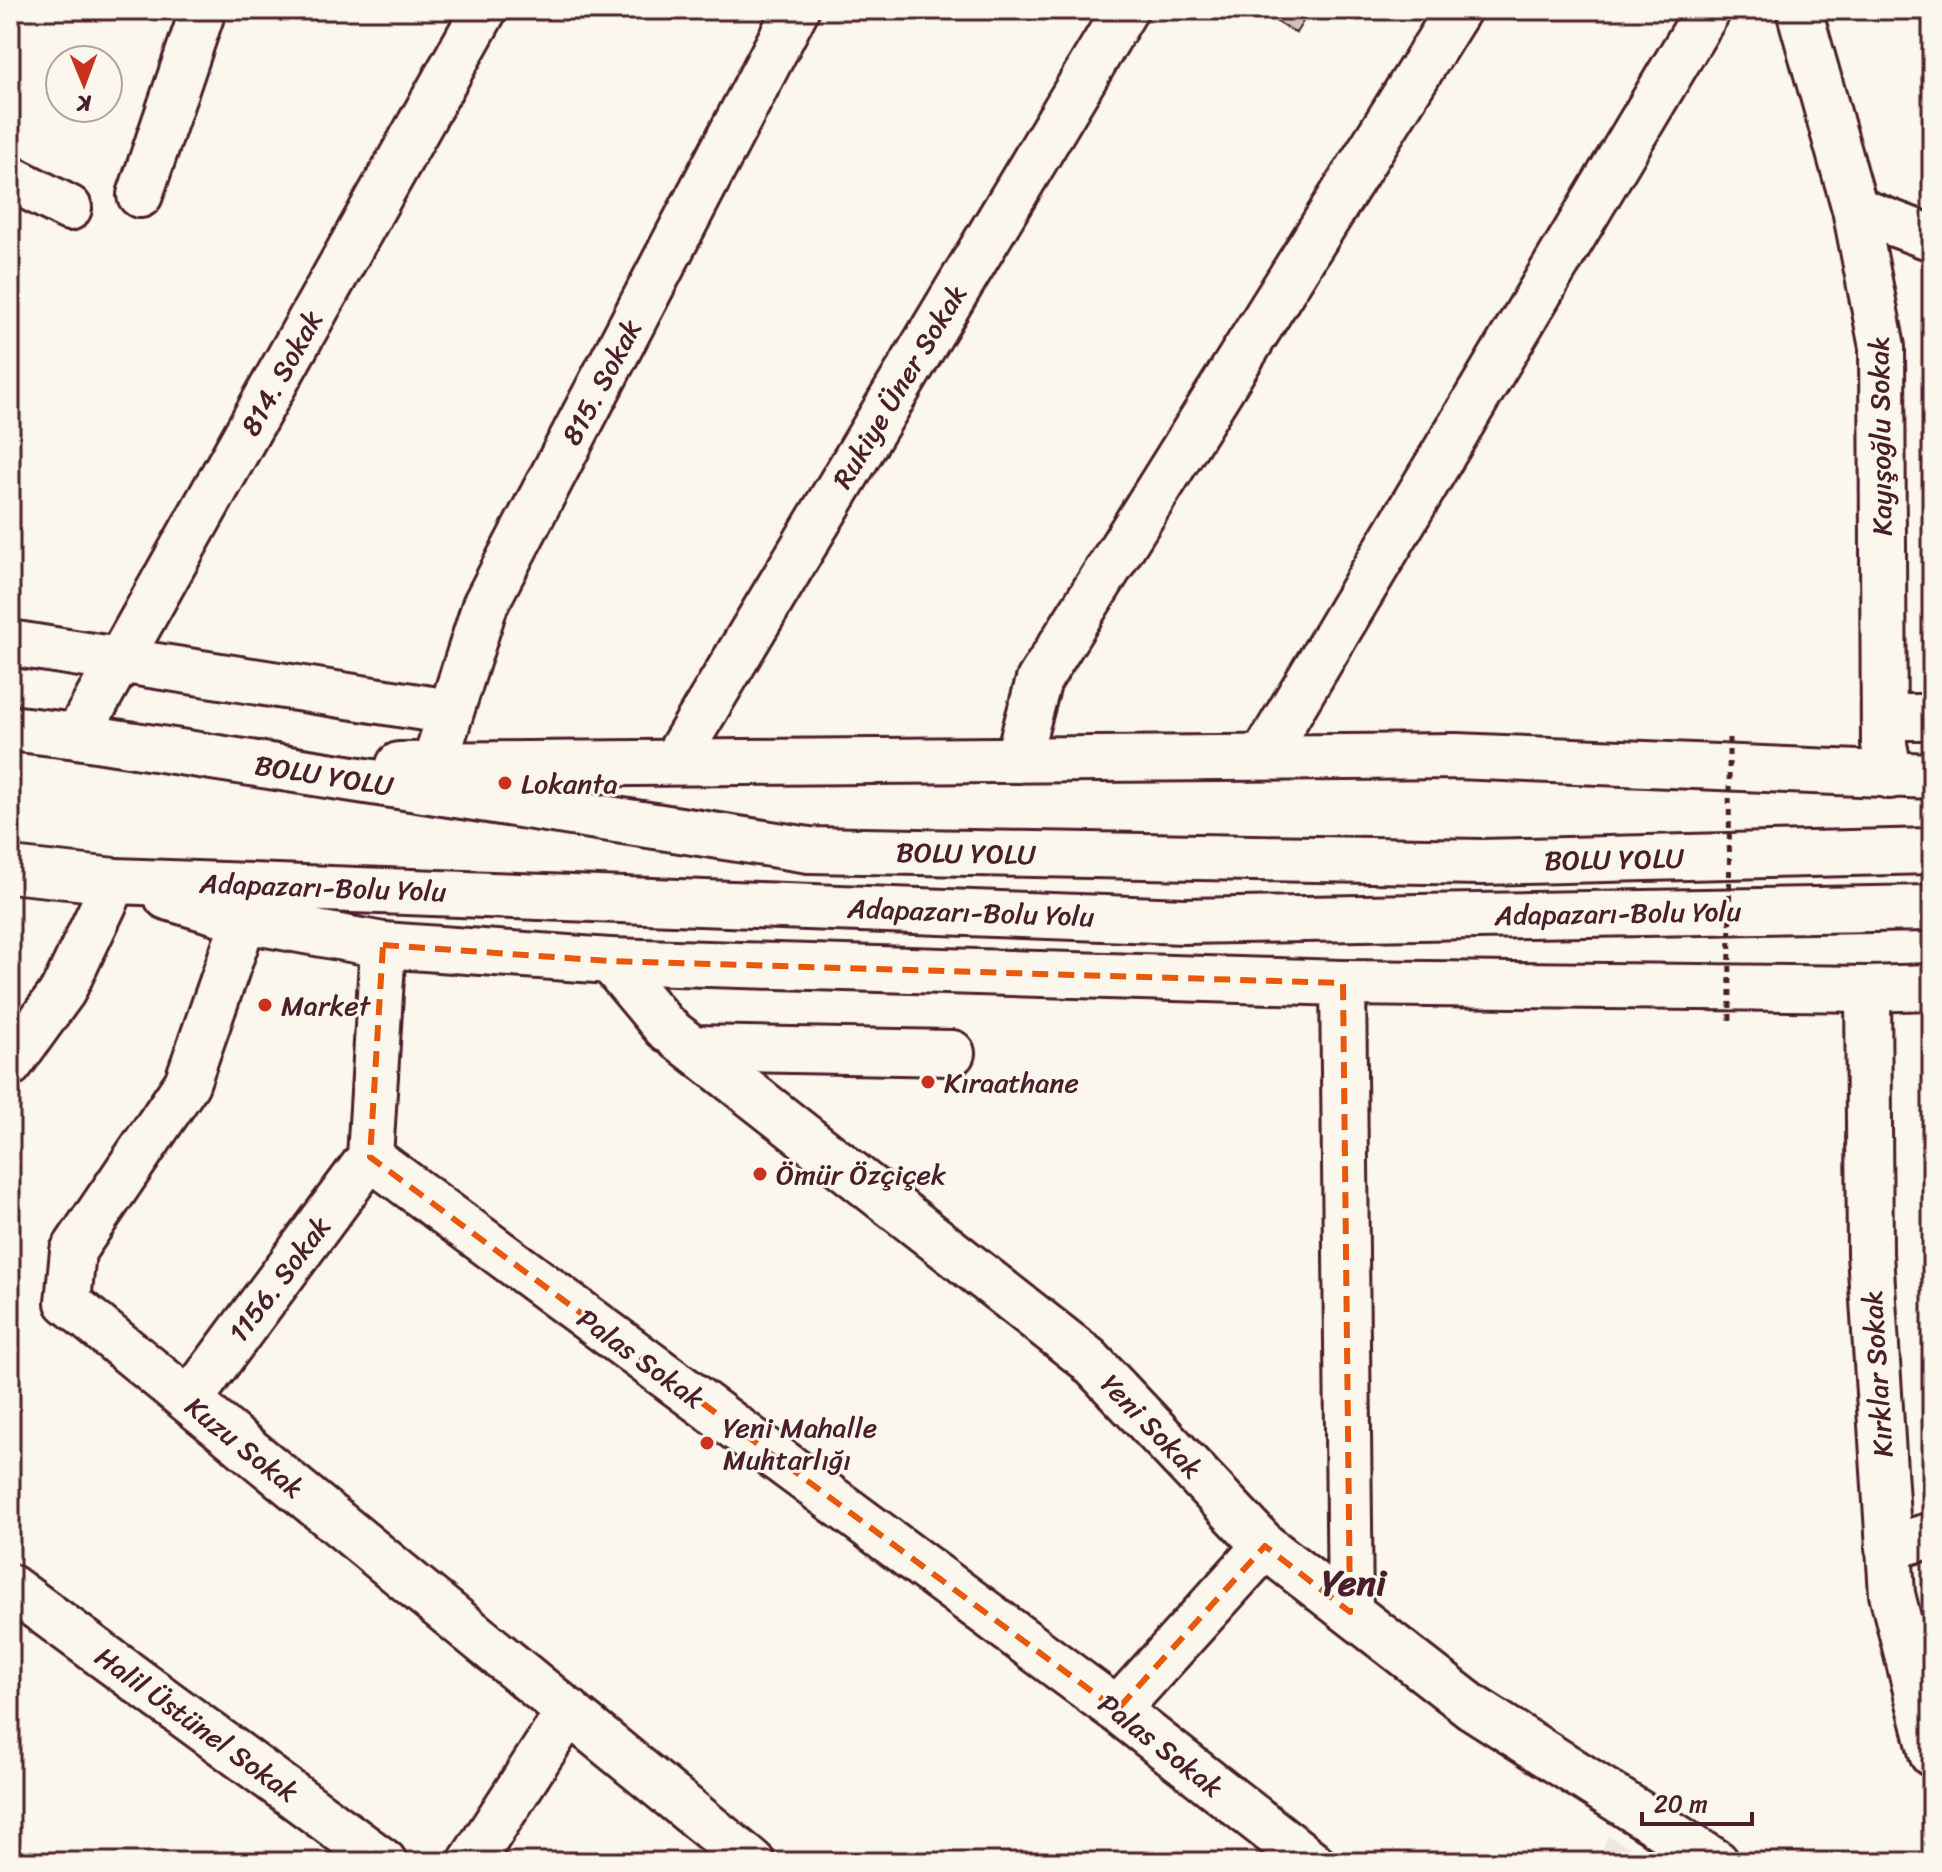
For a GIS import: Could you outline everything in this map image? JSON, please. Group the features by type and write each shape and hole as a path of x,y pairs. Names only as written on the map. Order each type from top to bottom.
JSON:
{"main road":[{"path":"140,195 203,10"},
{"name":"814. Sokak","path":"46,732 119,660 484,10"},
{"name":"815. Sokak","path":"434,765 485,605 796,10"},
{"name":"Rukiye Üner Sokak","path":"674,762 1125,10"},
{"path":"1017,760 1039,680 1458,10"},
{"path":"1263,757 1708,10"},
{"name":"Kayışoğlu Sokak","path":"1799,10 1855,209 1882,347 1884,744 1911,776"},
{"path":"10,178 69,208"},
{"path":"1855,209 1932,238"},
{"path":"10,643 450,712"},
{"name":"BOLU YOLU","path":"10,714 46,732 809,850 1481,862 1932,851"},
{"path":"1884,717 1932,717"},
{"path":"269,766 1456,756 1911,776"},
{"name":"Adapazarı-Bolu Yolu","path":"10,870 115,881 1184,921 1932,908"},
{"path":"10,1064 63,991 115,881 244,920 383,945 610,961 1343,983 1868,989 1932,987"},
{"name":"Kuzu Sokak","path":"244,920 187,1083 73,1251 68,1302 752,1862"},
{"path":"370,1157 383,945"},
{"name":"Yeni Sokak","path":"610,961 665,1027 1088,1359 1265,1546 1472,1707 1716,1862"},
{"path":"1343,983 1350,1612"},
{"name":"Kırklar Sokak","path":"1868,989 1870,1254 1888,1548 1892,1594 1932,1754"},
{"path":"692,1048 952,1053"},
{"name":"1156. Sokak","path":"189,1401 370,1157"},
{"name":"Palas Sokak","path":"370,1157 1117,1710 1311,1862"},
{"path":"1888,1548 1932,1535"},
{"path":"1117,1710 1265,1546"},
{"name":"Halil Üstünel Sokak","path":"10,1587 384,1862"},
{"path":"471,1862 569,1711"}],"path":[{"path":"1729,738 1730,1023"}],"highlighted area":[{"path":"383,945 610,961 1343,983 1350,1612 1265,1546 1117,1710 370,1157"}],"shaded area":[{"path":"1607,1836 1661,1862 1600,1862"}],"building":[{"path":"1256,10 1310,10 1296,33"}],"place":[{"name":"Lokanta","path":"505,783"},
{"name":"Market","path":"265,1005"},
{"name":"Kıraathane","path":"928,1082"},
{"name":"Ömür Özçiçek","path":"760,1174"},
{"name":"Yeni Mahalle Muhtarlığı","path":"707,1443"}],"district":[{"name":"Yeni","path":"1354,1582"}]}
